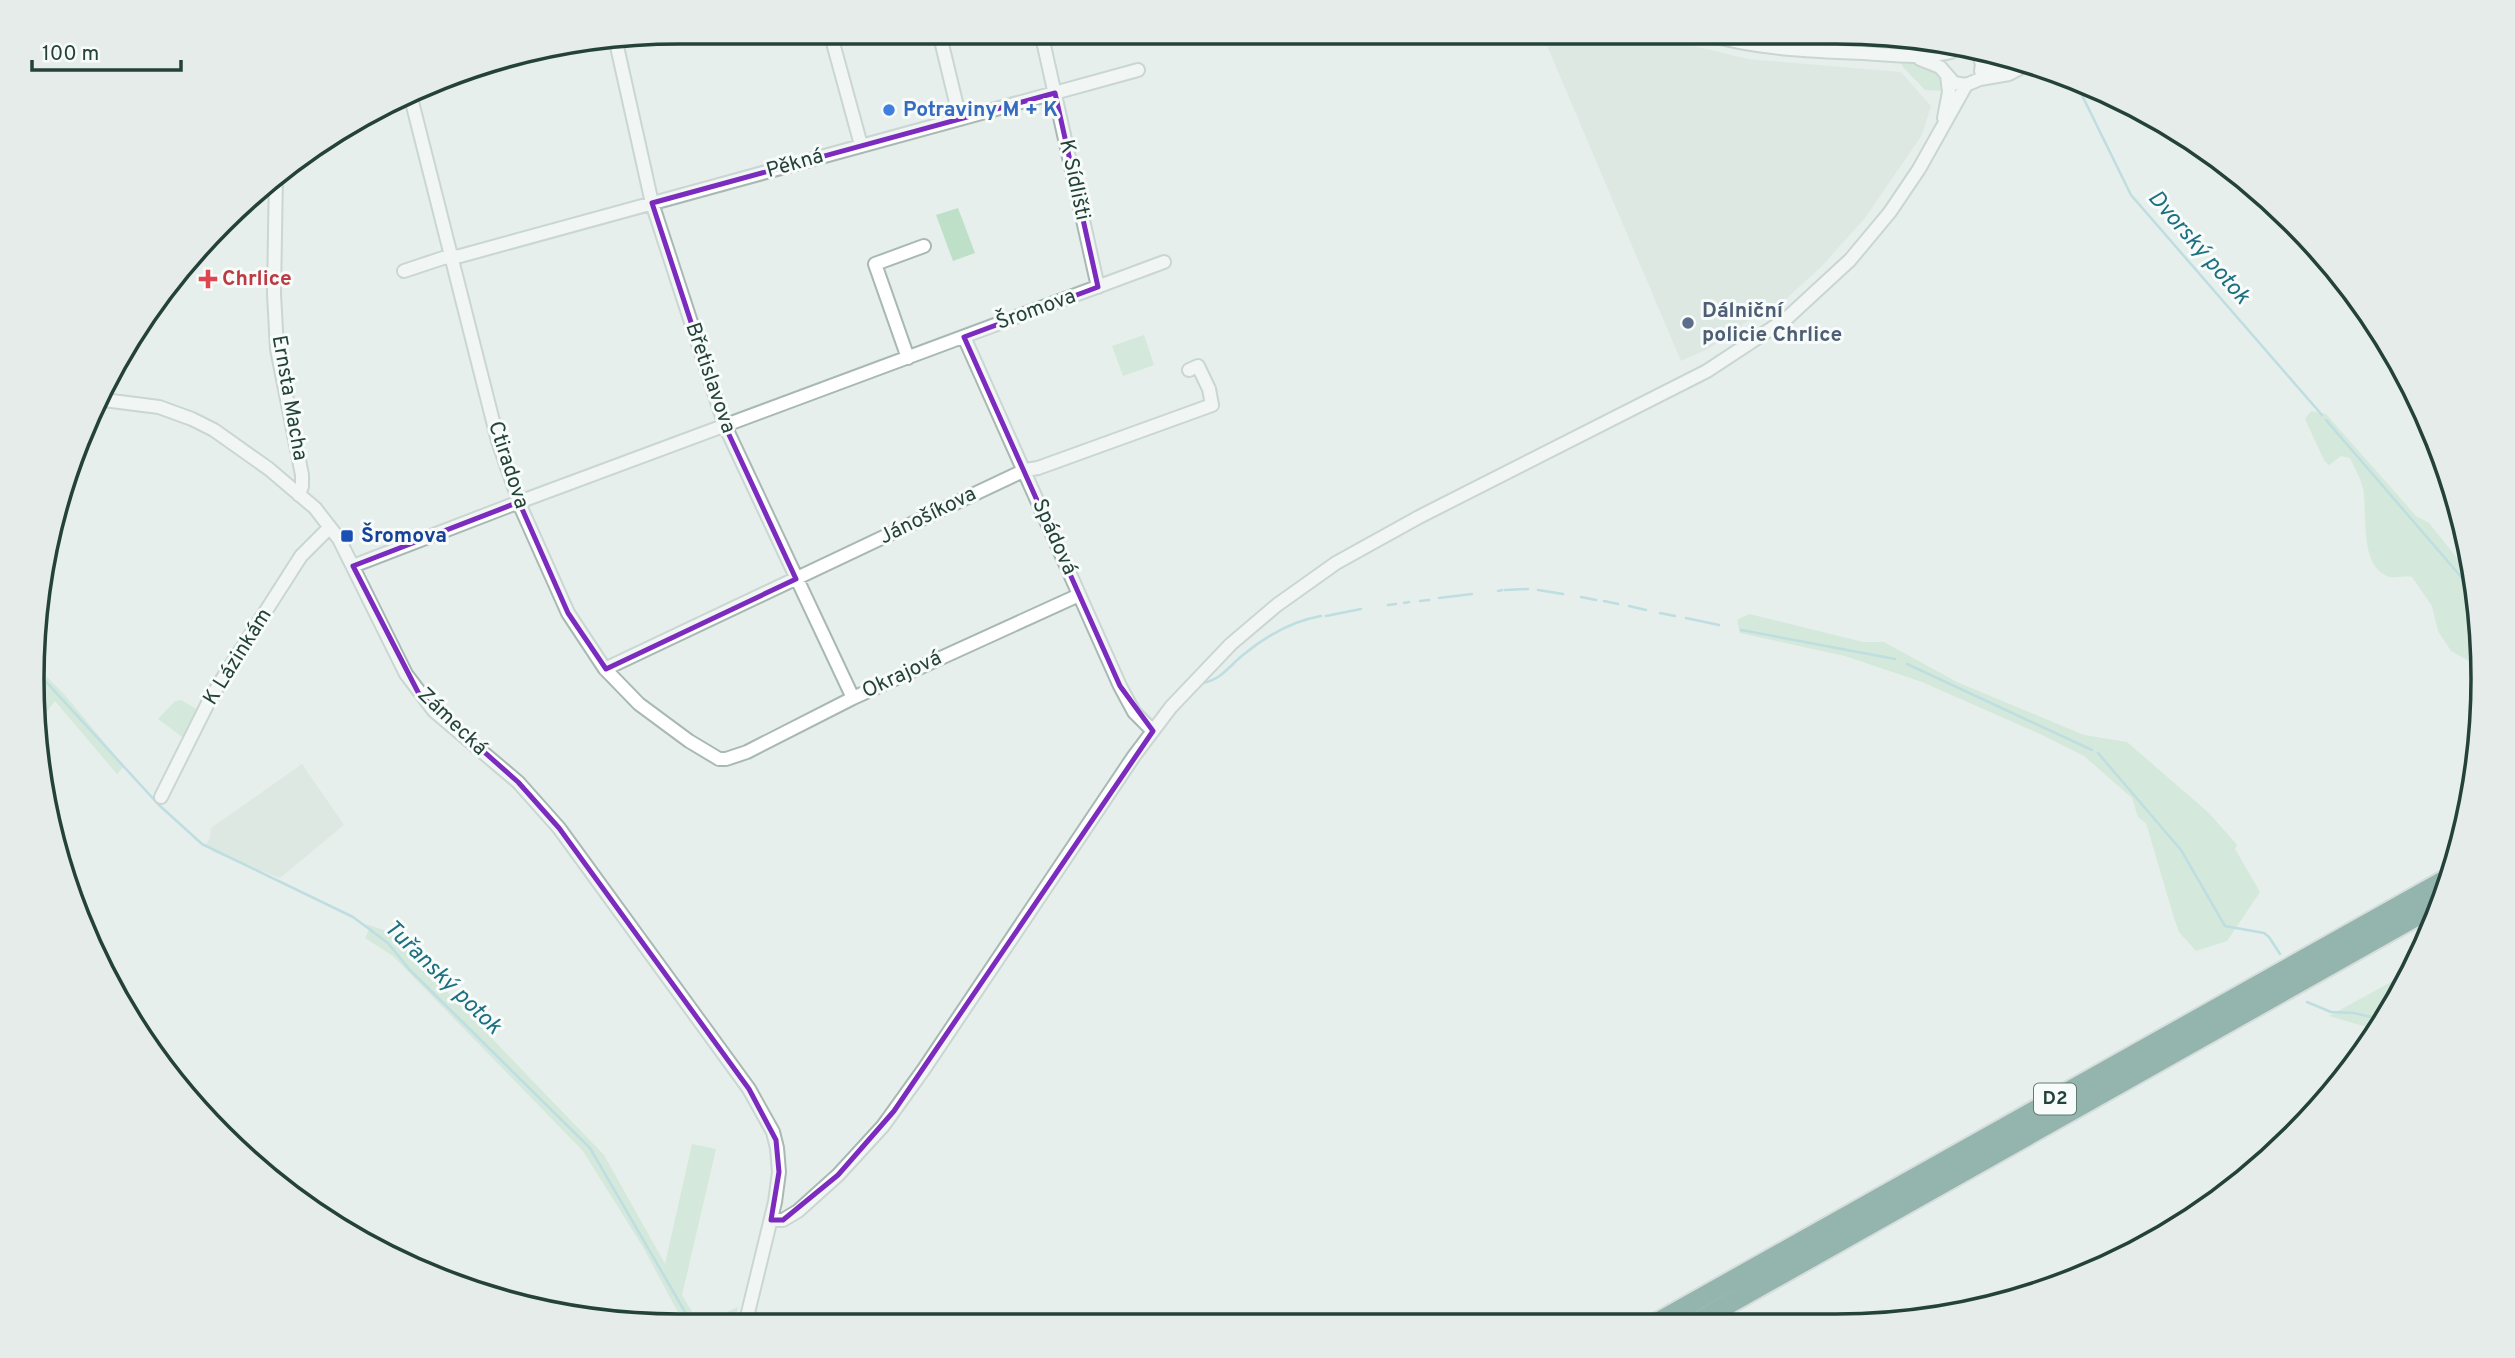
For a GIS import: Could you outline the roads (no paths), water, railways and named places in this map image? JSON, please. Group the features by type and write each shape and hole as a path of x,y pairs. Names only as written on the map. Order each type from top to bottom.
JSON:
{"highway":[{"name":"D2","path":"1672,1314 2438,884"},
{"name":"D2","path":"1711,1314 2428,910"}],"street":[{"path":"833,44 861,145"},
{"path":"942,44 960,119"},
{"name":"K Sídlišti","path":"1044,44 1098,287"},
{"path":"1753,44 1913,57 1938,65 1954,83 2009,74 2016,70"},
{"name":"Břetislavova","path":"617,47 652,203 725,426 853,698"},
{"path":"1913,57 1938,52"},
{"path":"1941,128 1949,92 1945,63 1952,55"},
{"path":"771,1220 783,1220 798,1211 838,1175 883,1126 1115,783 1171,707 1231,644 1277,605 1336,563 1419,517 1707,371 1782,322 1822,288 1880,225 1911,183 1941,128 1971,82 1981,73 1980,60"},
{"path":"1990,63 1999,68 2007,67"},
{"name":"Pěkná","path":"404,271 1138,70"},
{"name":"Ctiradova","path":"412,103 498,441 519,502 568,613 605,669 639,704 713,757 726,759"},
{"name":"Ernsta Macha","path":"276,188 276,349 302,475 299,495"},
{"path":"908,358 874,264 924,246"},
{"name":"Šromova","path":"353,566 1164,262"},
{"name":"Spádová","path":"964,337 1130,707 1153,731"},
{"name":"Jánošíkova","path":"605,669 1025,470 1038,468 1212,405 1209,389 1198,366 1189,370"},
{"name":"Zámecká","path":"108,400 159,407 214,430 269,469 315,508 330,527 353,566 406,674 419,694 446,723 517,782 559,828 763,1111 776,1140 779,1184 748,1314"},
{"name":"K Lázinkám","path":"162,797 223,678 300,556 330,527"},
{"name":"Okrajová","path":"726,759 747,752 853,698 1079,595"}],"waterway":[{"name":"Dvorský potok","path":"2081,93 2131,195 2322,415"},
{"name":"Dvorský potok","path":"2326,420 2463,579"},
{"path":"1505,590 1528,589"},
{"path":"1498,591 1502,590"},
{"path":"1538,590 1563,594"},
{"path":"1439,598 1472,594"},
{"path":"1581,597 1596,600"},
{"path":"1420,601 1429,600"},
{"path":"1604,601 1618,604"},
{"path":"1404,603 1409,602"},
{"path":"1388,605 1396,604"},
{"path":"1629,606 1646,610"},
{"path":"1326,616 1361,609"},
{"path":"1660,613 1675,616"},
{"path":"1203,683 1220,676 1270,636 1321,616"},
{"path":"1686,618 1719,625"},
{"path":"1741,630 1895,659"},
{"path":"1907,664 2092,750"},
{"name":"Tuřanský potok","path":"44,680 159,805 202,844 353,917 388,943 409,969 590,1148 686,1314"},
{"path":"2098,753 2181,850 2225,926 2264,933 2280,954"},
{"path":"2307,1002 2331,1012 2373,1017"}],"place":[{"name":"Potraviny M + K","path":"889,110"},
{"name":"Chrlice","path":"208,279"},
{"name":"Dálniční policie Chrlice","path":"1688,323"},
{"name":"Šromova","path":"347,536"}]}
